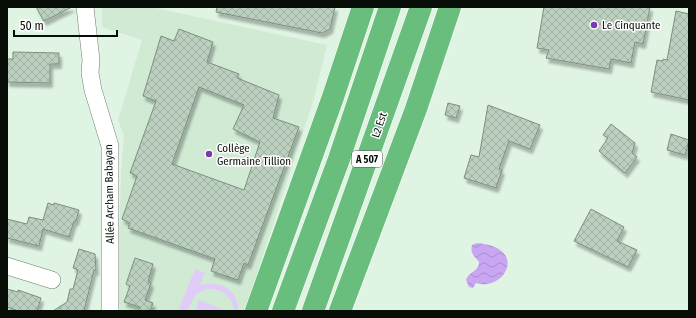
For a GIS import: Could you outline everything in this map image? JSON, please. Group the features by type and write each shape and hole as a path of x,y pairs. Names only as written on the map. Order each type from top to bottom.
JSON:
{"highway":[{"path":"256,311 333,97 363,7"},
{"name":"A 507","path":"283,311 339,159 390,7"},
{"name":"L2 Est","path":"314,311 421,7"},
{"path":"340,311 416,109 450,7"}],"street":[{"name":"Allée Archam Babayan","path":"84,7 91,60 92,90 110,146 110,311"},
{"path":"7,266 52,280"}],"shaded area":[{"name":"Collège Germaine Tillion","path":"102,7 151,7 327,45 313,102 245,311 120,311 118,292 119,244 121,171 124,136 118,120 142,40 102,27"},
{"path":"195,269 205,273 200,285 221,285 231,292 235,297 238,311 234,311 230,299 221,291 209,289 195,296 188,311 178,311"},
{"path":"199,300 226,311 195,311"}],"water":[{"path":"477,243 493,246 503,252 507,260 507,268 503,275 496,281 487,284 476,283 473,288 469,287 466,280 467,277 476,270 479,265 479,262 472,250 472,245"}],"building":[{"path":"36,7 72,7 44,21"},
{"path":"217,7 335,7 330,29 322,33 216,12"},
{"name":"Le Cinquante","path":"544,7 650,7 643,44 635,42 631,63 611,59 609,69 546,58 549,50 537,48"},
{"path":"676,11 689,14 689,100 651,92 657,60 667,60"},
{"path":"179,29 213,42 207,62 239,74 237,78 279,95 273,118 299,127 248,265 244,263 238,280 211,271 215,259 128,228 130,223 122,219 137,176 130,173 156,101 143,96 161,36 174,41","holes":["199,87 244,105 233,129 260,142 244,190 172,164"]},
{"path":"13,52 59,53 59,64 50,64 50,83 7,82 7,59 13,59"},
{"path":"448,103 460,106 456,118 445,115"},
{"path":"488,105 540,125 530,149 509,141 499,169 502,170 496,188 464,178 471,155 479,157"},
{"path":"611,124 635,143 632,153 637,157 625,173 599,151 608,138 603,135"},
{"path":"671,134 689,140 685,155 667,150"},
{"path":"48,203 54,205 54,203 79,210 69,237 43,229 39,246 7,238 7,219 27,224 29,217 43,220"},
{"path":"591,209 624,227 617,241 637,250 628,267 574,241"},
{"path":"79,249 95,254 96,271 94,270 84,311 53,311 67,302 70,289 73,289 78,270 73,268"},
{"path":"135,258 153,264 148,282 151,283 145,300 153,303 150,311 138,311 140,307 124,302 130,286 126,284"},
{"path":"7,289 18,292 18,290 41,298 37,311 19,311 7,307"}],"place":[{"name":"Le Cinquante","path":"594,25"},
{"name":"Collège Germaine Tillion","path":"209,154"}]}
